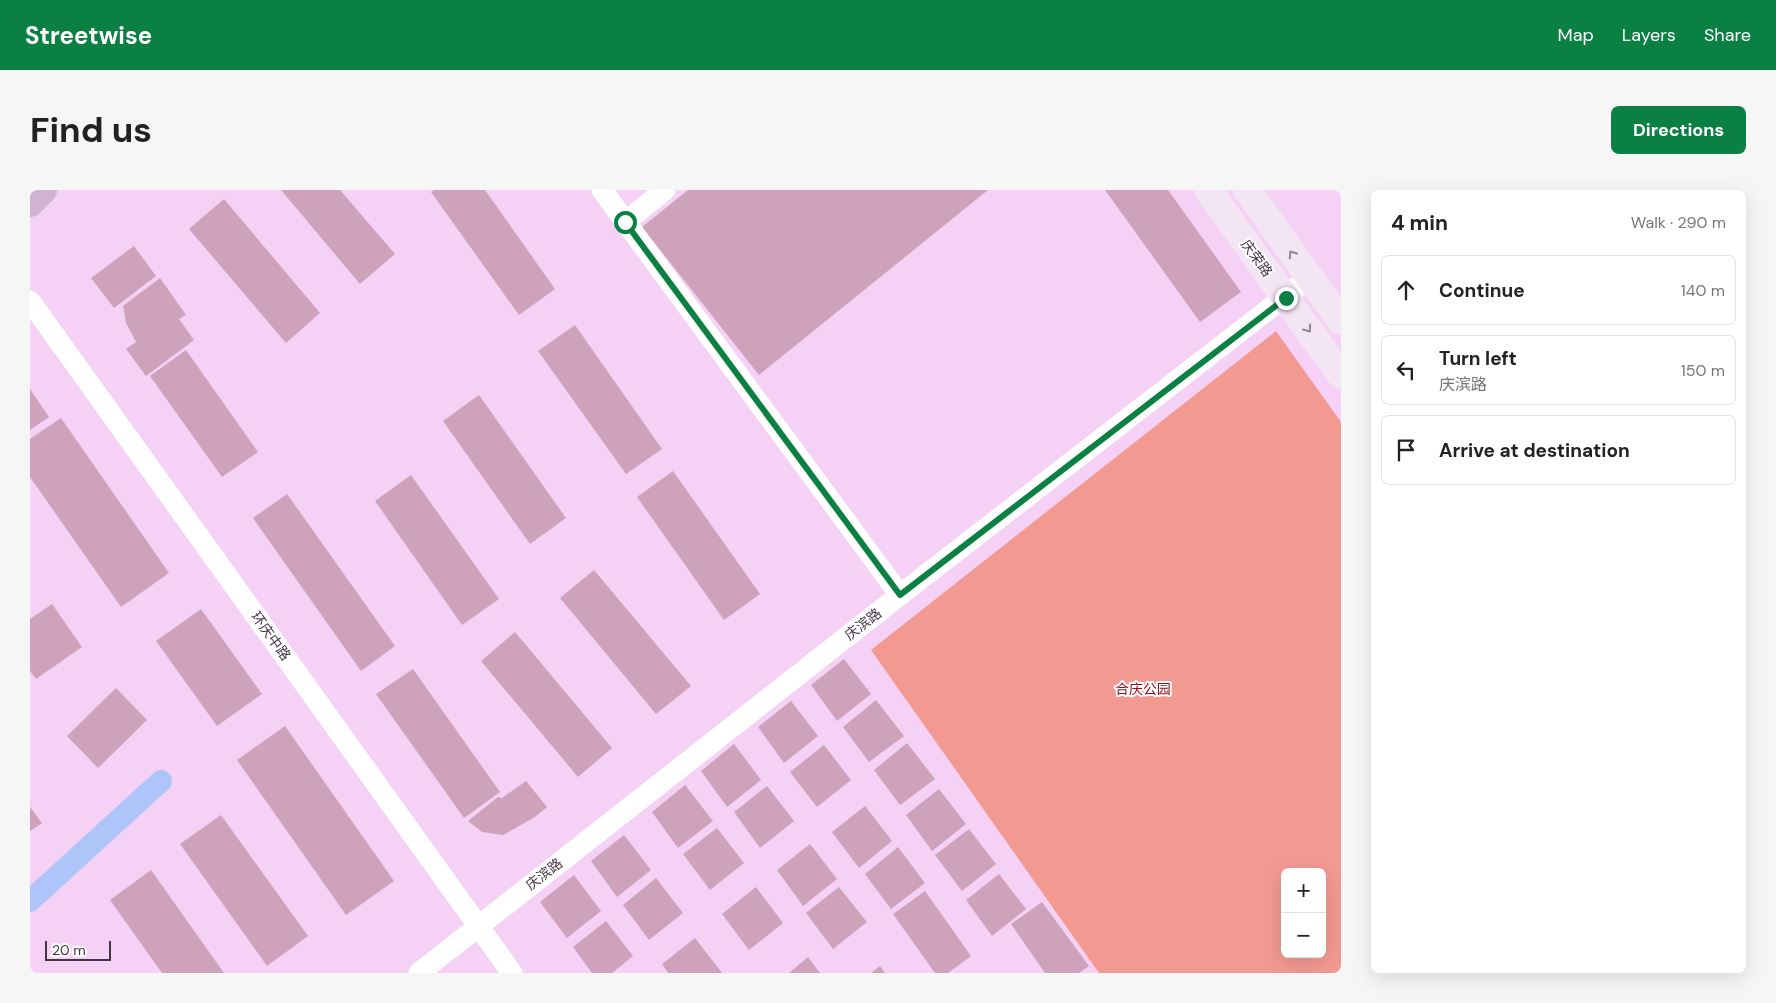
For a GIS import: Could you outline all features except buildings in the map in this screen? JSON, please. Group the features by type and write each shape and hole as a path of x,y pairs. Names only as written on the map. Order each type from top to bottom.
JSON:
{"main road":[{"path":"30,204 43,190"}],"street":[{"path":"602,190 900,595"},
{"path":"625,222 665,190"},
{"name":"庆荣路","path":"1208,190 1341,375"},
{"path":"1247,190 1341,321"},
{"name":"庆滨路","path":"419,973 900,595 1310,278"},
{"name":"环庆中路","path":"30,301 512,973"}],"green space":[{"name":"合庆公园","path":"1276,331 1341,422 1341,973 1099,973 871,650"}],"waterway":[{"path":"30,901 161,781"}],"route":[{"path":"625,222 900,595 1286,298"}]}
